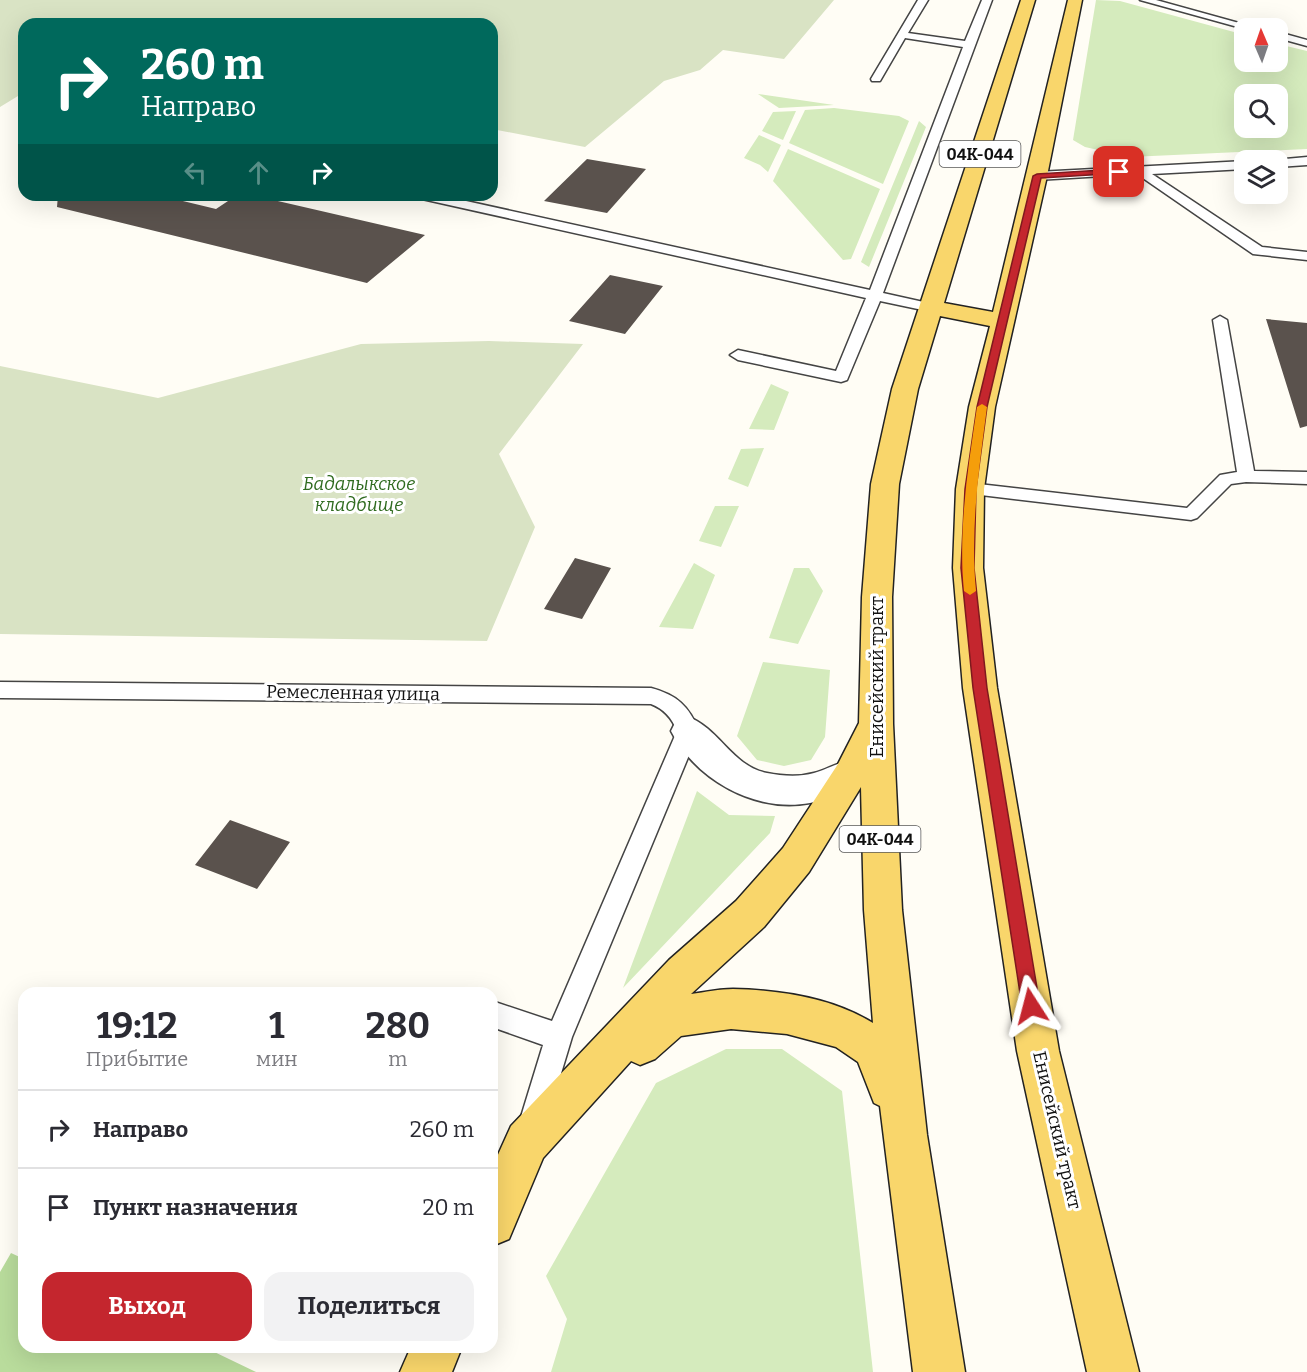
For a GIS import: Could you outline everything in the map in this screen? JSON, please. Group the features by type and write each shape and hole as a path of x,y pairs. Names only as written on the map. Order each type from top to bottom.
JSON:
{"main road":[{"name":"Енисейский тракт","path":"939,1372 905,1135 883,910 876,724 877,597 885,484 905,389 1028,0"},
{"name":"Енисейский тракт","path":"1075,0 1037,176 982,407 970,489 968,568 980,688 1038,1051 1113,1372"},
{"path":"932,308 1002,321"},
{"path":"498,1208 527,1142 683,974 750,914 796,860 850,774 876,724"},
{"path":"527,1142 672,1017 731,1009 788,1014 845,1029 875,1048 905,1135"},
{"path":"426,1372 434,1353"}],"street":[{"path":"688,731 720,767 747,783 766,788 807,789 850,774"}],"lane":[{"path":"876,79 923,0"},
{"path":"738,355 842,377 876,297 968,45 987,0"},
{"path":"1145,0 1234,23"},
{"path":"902,35 968,45"},
{"path":"1288,38 1307,43"},
{"path":"1288,162 1307,161"},
{"path":"1037,176 1234,166"},
{"path":"1140,171 1258,250 1307,256"},
{"path":"449,201 932,308"},
{"path":"1220,320 1246,476"},
{"path":"970,489 1191,514 1226,479 1246,476 1307,478"},
{"name":"Ремесленная улица","path":"0,690 651,696 673,704 684,720 688,731"},
{"path":"527,1142 559,1036 688,731"},
{"path":"498,1016 559,1036"}],"green space":[{"path":"0,0 834,0 784,59 723,50 700,70 664,81 585,147 498,130 498,18 18,18 18,96 0,107"},
{"path":"1096,0 1120,1 1234,32 1234,72 1288,72 1288,46 1307,51 1307,149 1234,150 1234,152 1130,157 1085,147 1073,140"},
{"path":"758,94 834,105 779,108"},
{"path":"834,108 899,116 909,121 883,184 789,143 805,110"},
{"path":"796,111 783,140 762,131 773,112"},
{"path":"919,121 926,127 869,267 861,262"},
{"path":"759,135 781,145 768,172 760,165 744,158"},
{"path":"788,149 880,189 851,259 843,260 773,181"},
{"name":"Бадалыкское кладбище","path":"489,341 583,344 499,454 535,527 487,641 0,634 0,366 158,398 361,344"},
{"path":"771,384 789,392 774,430 749,429"},
{"path":"764,448 748,487 728,479 741,449"},
{"path":"715,506 739,506 721,547 699,541"},
{"path":"694,563 715,575 693,629 659,627"},
{"path":"794,568 809,568 823,591 798,644 769,638"},
{"path":"763,662 830,670 825,737 811,760 784,766 757,760 737,736"},
{"path":"697,791 729,815 775,816 770,833 623,988"},
{"path":"726,1049 782,1049 842,1091 873,1372 551,1372 567,1319 546,1276 656,1083"},
{"path":"11,1253 18,1256 18,1353 216,1353 256,1372 0,1372 0,1272"}],"building":[{"path":"587,159 646,169 607,213 544,201"},
{"path":"58,201 183,201 216,209 228,201 278,201 425,235 367,283 57,207"},
{"path":"610,275 663,286 625,334 569,321"},
{"path":"1266,319 1307,323 1307,426 1300,428"},
{"path":"575,558 611,568 582,619 544,609"},
{"path":"230,820 290,842 257,889 195,865"}],"slow traffic":[{"path":"970,591 968,568 970,489 982,407"}],"route":[{"path":"1031,1006 980,688 968,568 970,489 982,407 1037,176 1119,172"}]}
